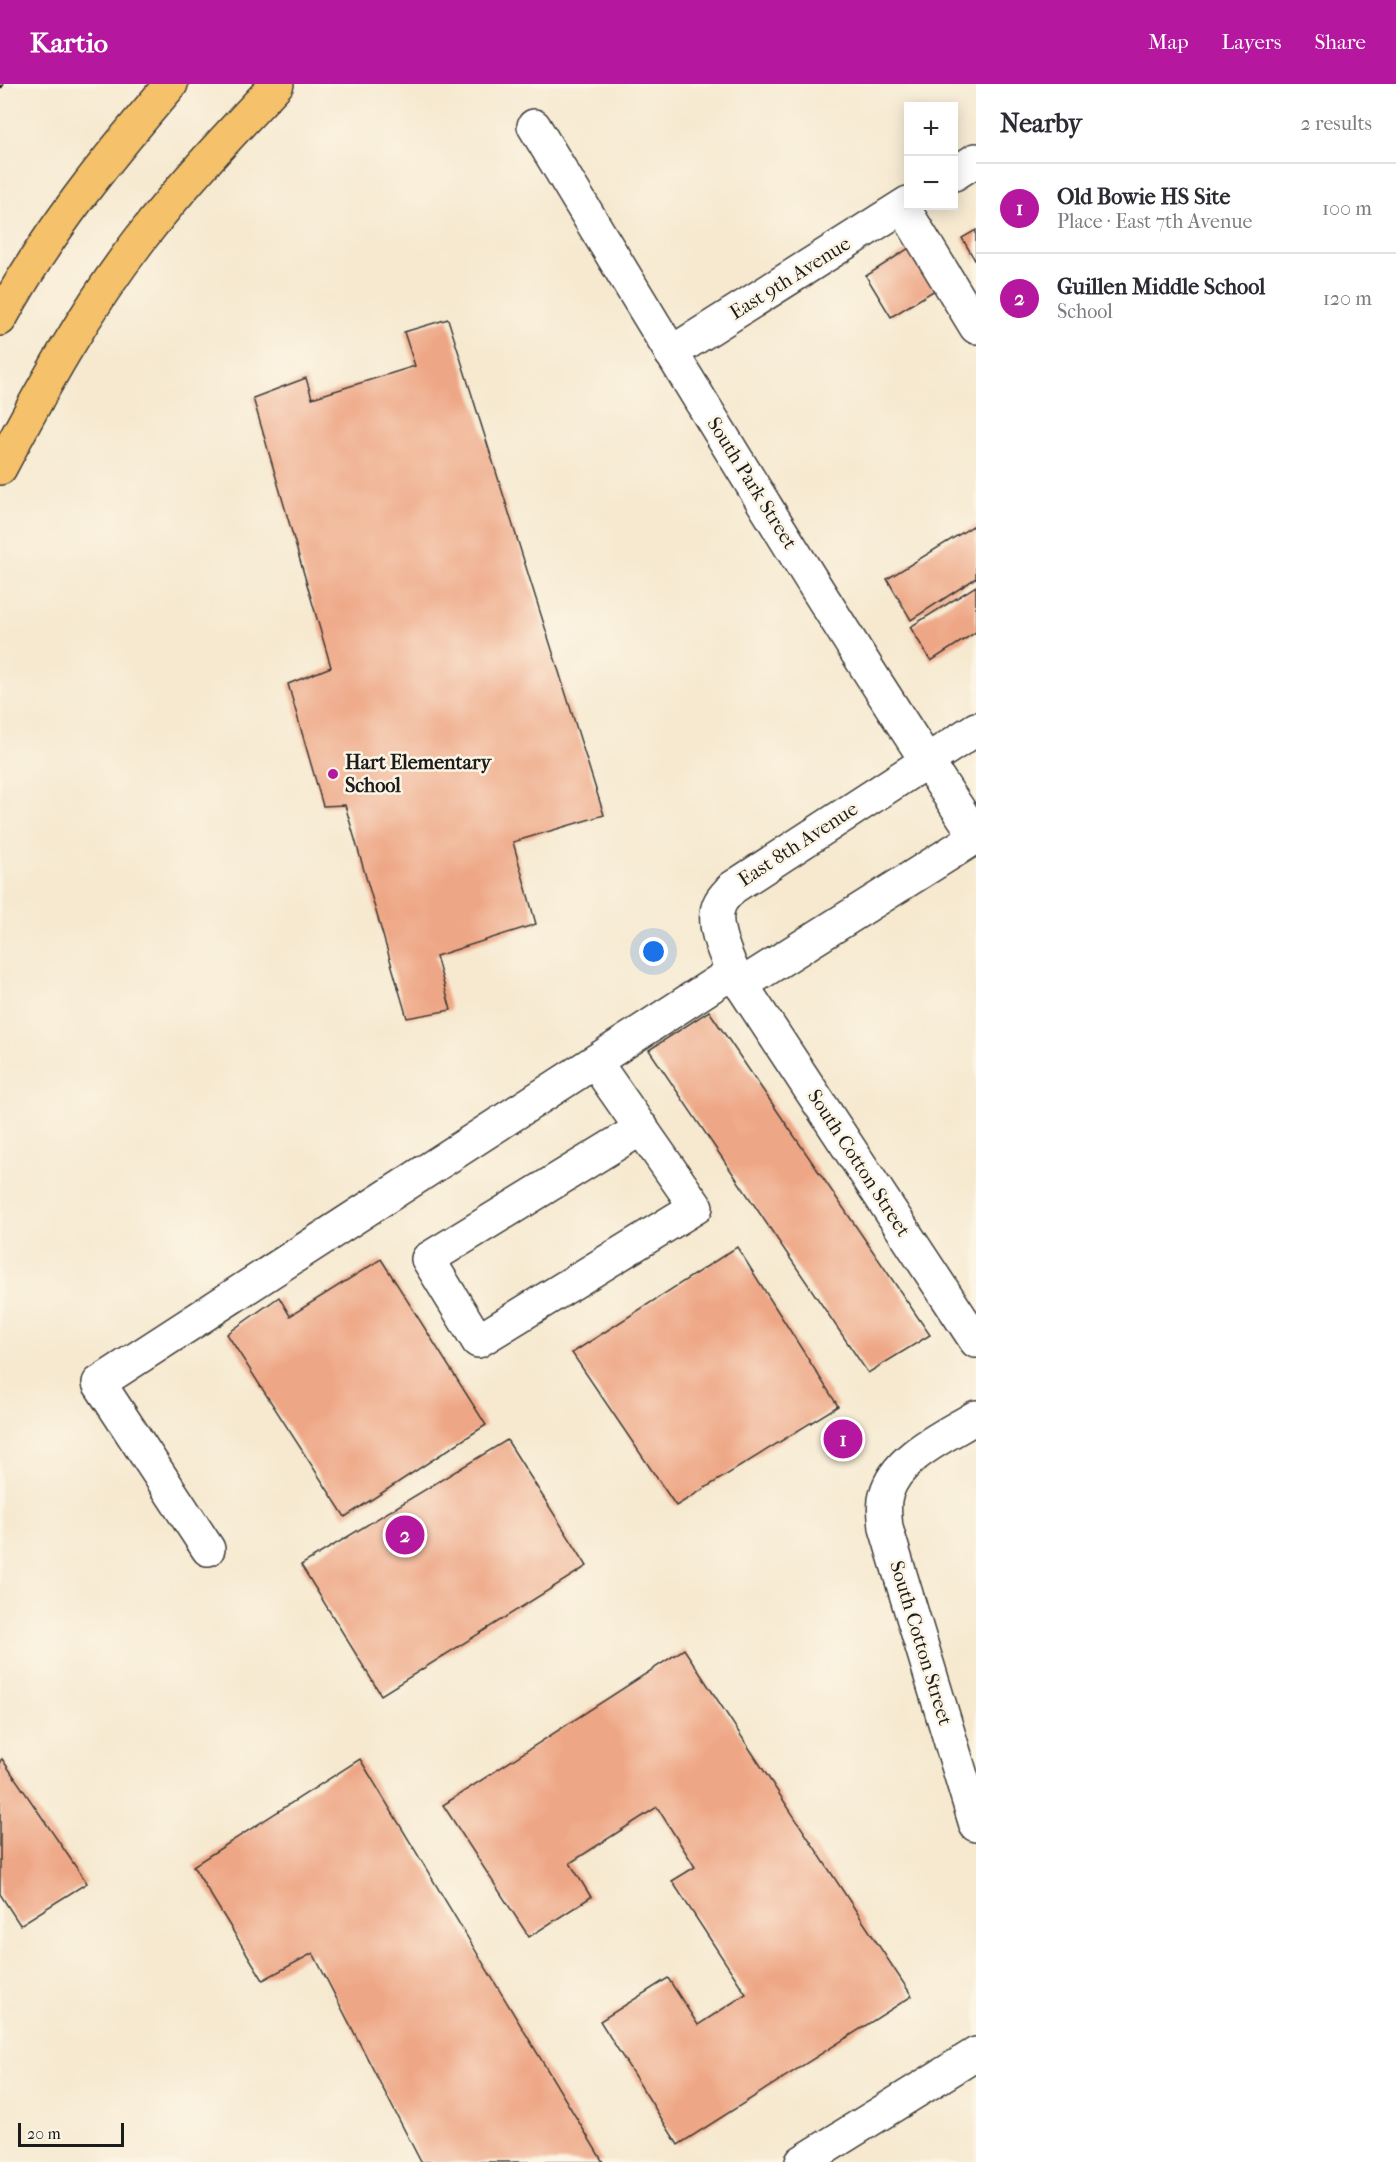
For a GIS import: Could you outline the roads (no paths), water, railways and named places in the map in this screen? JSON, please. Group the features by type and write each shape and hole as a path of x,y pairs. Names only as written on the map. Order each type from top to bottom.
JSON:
{"highway":[{"path":"0,320 51,237 112,152 171,84"},
{"path":"0,468 47,378 141,238 218,147 277,84"}],"street":[{"name":"South Park Street","path":"534,126 671,353 925,761 976,837"},
{"path":"958,171 976,160"},
{"name":"East 9th Avenue","path":"671,353 904,206"},
{"path":"909,210 976,327"},
{"name":"East 8th Avenue","path":"737,978 723,951 717,925 719,904 732,888 976,729"},
{"path":"208,1549 99,1383 595,1062 976,837"},
{"name":"South Cotton Street","path":"737,978 976,1341"},
{"path":"595,1062 642,1128 696,1207 478,1341 428,1259 642,1128"},
{"name":"South Cotton Street","path":"976,1417 911,1457 895,1474 886,1495 886,1528 976,1825"},
{"path":"802,2162 976,2054"}],"place":[{"name":"Hart Elementary School","path":"333,774"},
{"name":"Old Bowie HS Site","path":"843,1439"},
{"name":"Guillen Middle School","path":"405,1535"}]}
